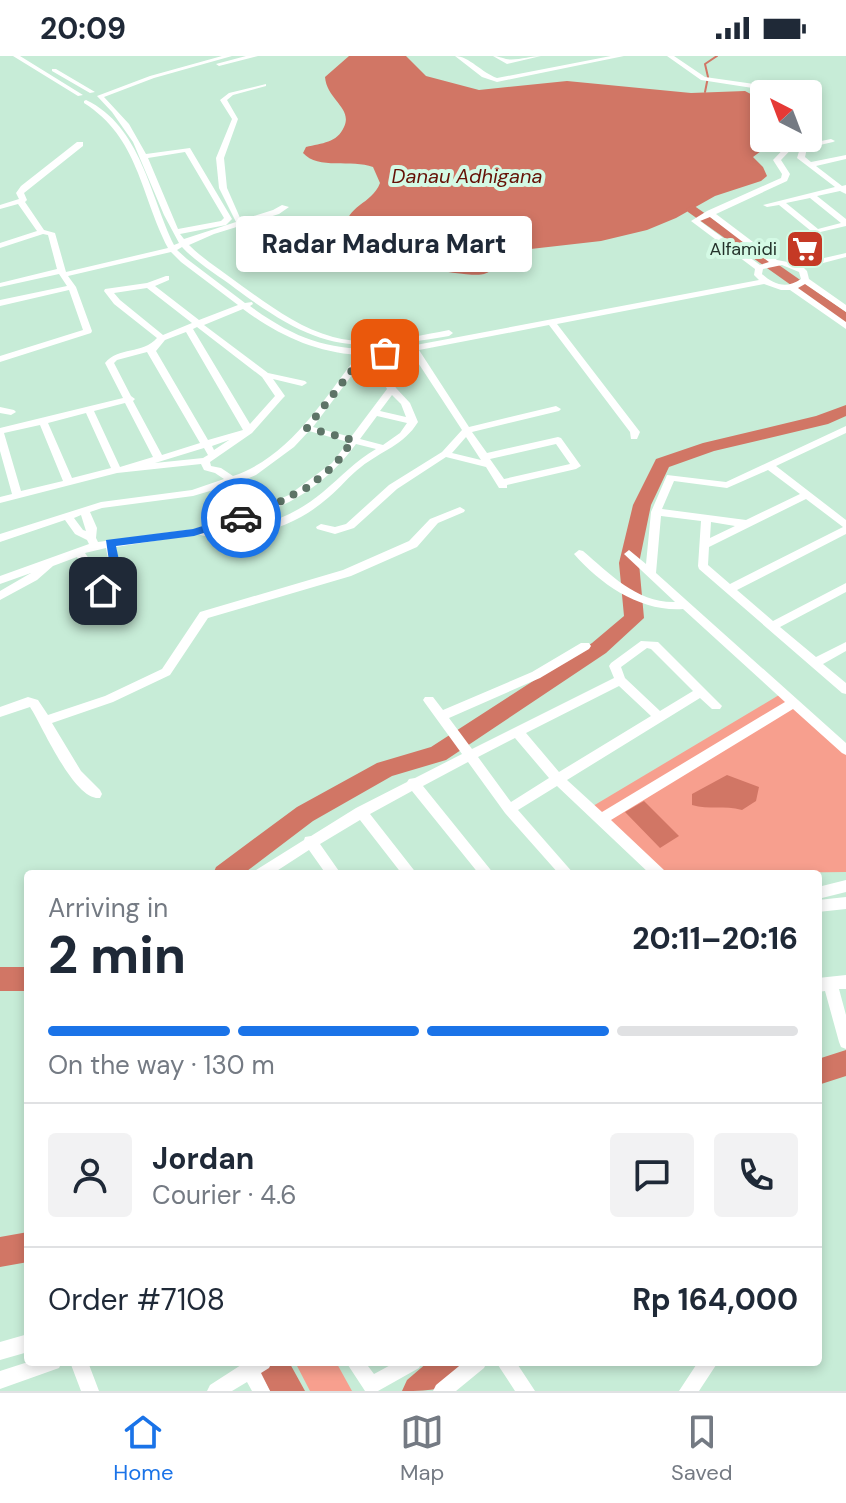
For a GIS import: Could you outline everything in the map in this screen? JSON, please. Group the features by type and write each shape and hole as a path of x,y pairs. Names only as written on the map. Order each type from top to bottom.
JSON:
{"street":[{"path":"16,56 102,109 111,118 141,159 172,249 244,306 298,341 365,350 414,349 760,273 773,263"},
{"path":"30,56 97,94 123,118 183,245 286,322 312,335 365,350 655,298"},
{"path":"83,99 213,56"},
{"path":"187,65 229,56"},
{"path":"187,65 225,64 255,56"},
{"path":"458,56 484,76 497,80 621,56"},
{"path":"496,56 507,62 538,56"},
{"path":"577,56 587,63"},
{"path":"670,56 703,79 750,86"},
{"path":"238,223 223,188 220,158 235,119 223,100 231,94 264,85"},
{"path":"831,141 804,147 801,158 844,189"},
{"path":"0,207 24,199 20,193 24,188 80,144"},
{"path":"141,159 187,150 228,219 226,222 176,232"},
{"path":"785,152 777,160 786,174 784,179 695,221 773,286 800,279 846,258"},
{"path":"809,165 844,160"},
{"path":"767,205 844,189"},
{"path":"811,195 846,224"},
{"path":"20,201 42,232"},
{"path":"780,202 816,231"},
{"path":"0,285 172,249 285,207"},
{"path":"708,214 773,263 846,309"},
{"path":"802,235 846,224"},
{"path":"0,246 42,232 51,233 62,273 72,287 88,331 0,359"},
{"path":"162,338 108,291 149,285 166,278"},
{"path":"800,279 846,326"},
{"path":"149,285 192,326 265,375 280,396"},
{"path":"0,303 72,287"},
{"path":"158,457 109,361 153,348 162,338 257,301"},
{"path":"550,321 635,432 634,437"},
{"path":"192,326 249,431"},
{"path":"153,348 152,354 207,445 208,462 216,486"},
{"path":"414,349 467,430 486,461 502,485 576,466 558,440 486,461 445,454"},
{"path":"0,538 84,510 125,501 193,493 233,481 270,461 307,428 365,350"},
{"path":"384,373 392,389 405,403 413,422"},
{"path":"265,375 302,383"},
{"path":"121,469 208,462 249,431 291,380"},
{"path":"67,516 79,532 93,542 110,543 194,532 249,516 293,497 335,465 392,389"},
{"path":"17,495 0,432 130,399"},
{"path":"321,527 335,531 350,526 393,487 445,454 467,430 556,409"},
{"path":"89,410 121,469"},
{"path":"373,412 413,422"},
{"path":"43,421 68,482"},
{"path":"194,532 223,534 266,530 283,525 314,506 357,465 402,438 413,422"},
{"path":"307,428 383,448"},
{"path":"651,573 656,512 671,477 727,485 846,429"},
{"path":"0,500 121,469 249,431"},
{"path":"208,462 233,481"},
{"path":"729,589 845,530 768,465"},
{"path":"704,545 807,495"},
{"path":"84,510 92,528 93,542"},
{"path":"46,720 109,699 166,672 204,615 347,573 413,544 434,521 460,510"},
{"path":"656,512 749,524"},
{"path":"706,518 703,566 846,690"},
{"path":"0,580 79,552 93,542"},
{"path":"79,552 105,591 118,583 110,543"},
{"path":"579,554 632,597 670,608 687,605"},
{"path":"633,557 846,750"},
{"path":"0,596 33,577 49,563"},
{"path":"772,626 846,587"},
{"path":"658,716 620,680 615,666 650,644 716,706"},
{"path":"441,716 536,675 585,646"},
{"path":"815,663 846,646"},
{"path":"267,870 310,841 413,783 461,746 518,733 620,680"},
{"path":"509,809 700,692"},
{"path":"429,700 509,809 563,870"},
{"path":"0,712 29,701 34,703 82,785 96,794"},
{"path":"602,819 792,704"},
{"path":"518,733 557,778 655,870"},
{"path":"413,783 484,870"},
{"path":"361,812 407,870"},
{"path":"310,841 331,870"},
{"path":"822,892 846,886"},
{"path":"822,906 846,903"},
{"path":"831,984 846,1042"},
{"path":"0,1351 24,1344"},
{"path":"0,1380 41,1366"},
{"path":"81,1366 90,1391"},
{"path":"216,1391 256,1366"},
{"path":"258,1366 261,1391"},
{"path":"358,1366 371,1385 406,1366"},
{"path":"442,1391 473,1366"},
{"path":"508,1366 526,1391"},
{"path":"688,1391 706,1366"}],"shaded area":[{"path":"784,692 846,746 846,872 656,870 593,806"},
{"path":"297,1366 338,1366 352,1391 310,1391"}],"water":[{"name":"Danau Adhigana","path":"349,56 406,56 426,76 479,90 567,81 691,93 745,91 750,94 750,152 760,152 753,157 767,176 761,181 715,196 647,230 601,241 513,251 484,274 461,274 383,259 360,251 346,238 348,218 376,191 380,183 373,167 326,163 303,153 306,147 333,139 344,127 345,114 330,92 325,77"},
{"path":"727,775 759,787 756,801 742,810 692,805 692,794"},
{"path":"644,801 679,836 660,848 625,812"}],"waterway":[{"path":"705,92 708,77 705,64 717,56"},
{"path":"693,209 846,319"},
{"path":"230,870 305,814 385,769 438,754 599,648 634,618 629,563 642,505 662,463 709,447 822,420 846,410"},
{"path":"0,979 24,979"},
{"path":"822,1071 846,1063"},
{"path":"0,1252 24,1248"},
{"path":"273,1366 289,1391"},
{"path":"418,1391 448,1366"}],"way so far":[{"path":"241,518 293,497 335,465 353,440 307,428 364,355 385,353"}],"place":[{"name":"Alfamidi","path":"805,249"},
{"name":"Radar Madura Mart","path":"385,353"}],"route":[{"path":"103,591 118,584 110,543 194,532 241,518"}]}
